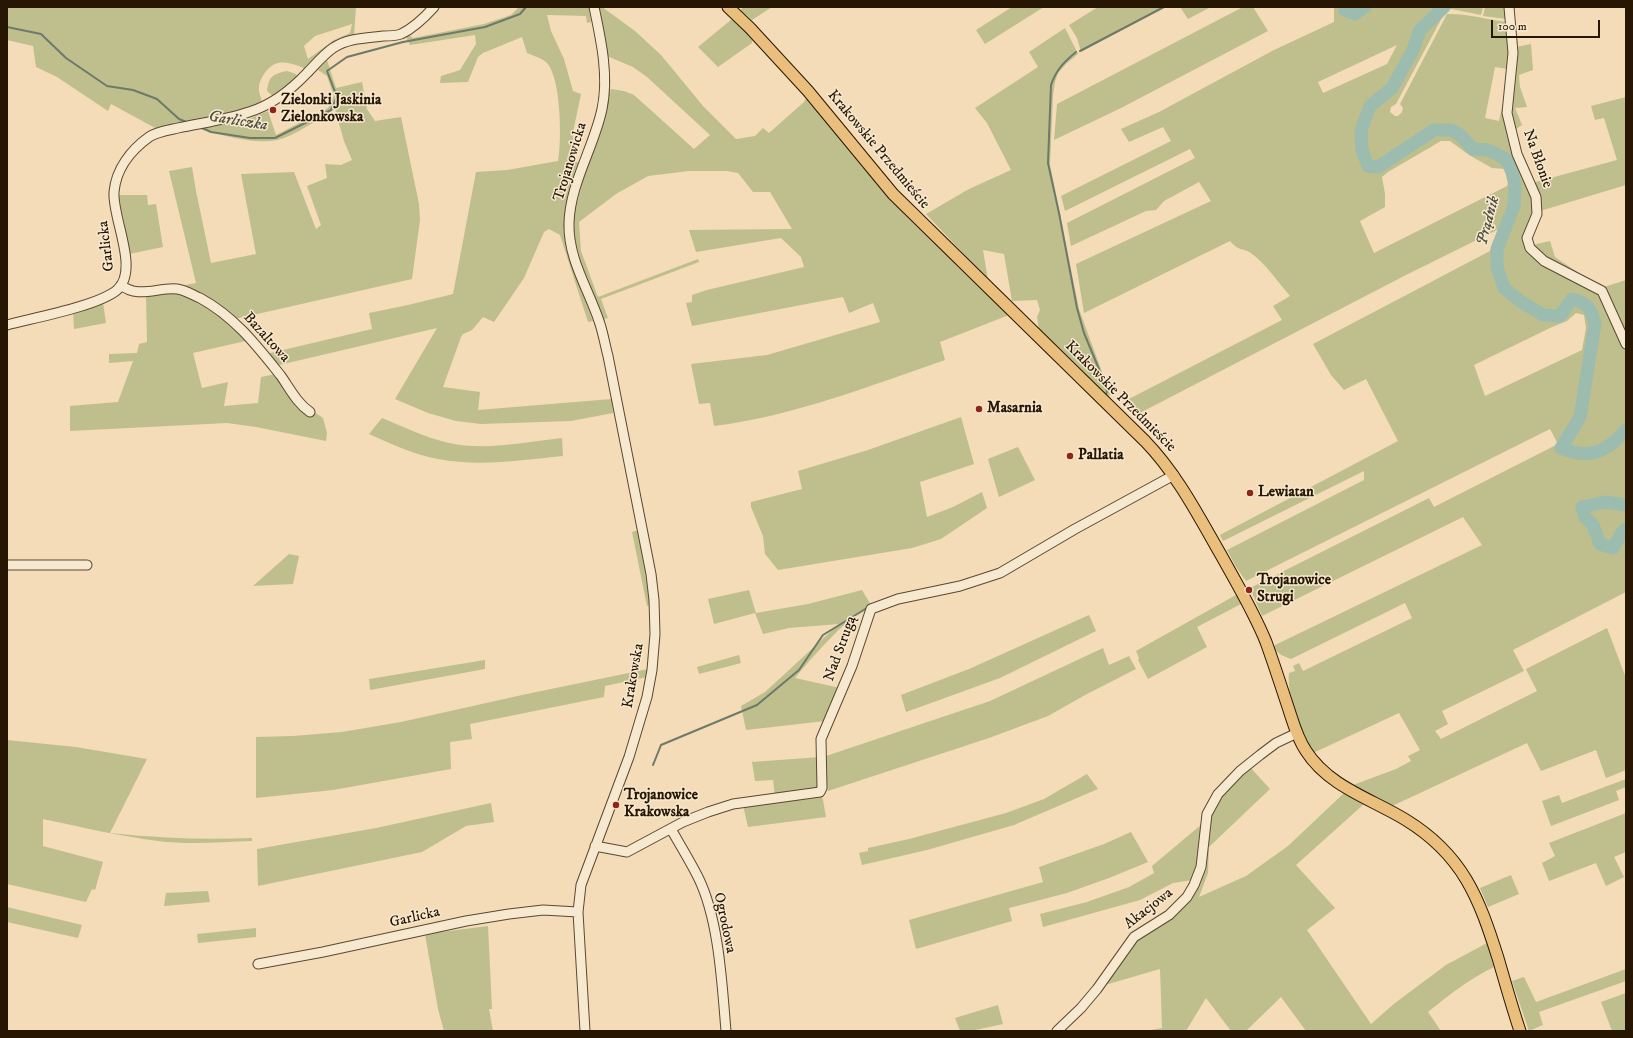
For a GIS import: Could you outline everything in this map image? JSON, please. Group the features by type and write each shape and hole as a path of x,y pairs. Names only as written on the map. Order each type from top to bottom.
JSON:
{"main road":[{"name":"Krakowskie Przedmieście","path":"728,7 753,31 808,91 893,194 1141,437 1174,475 1197,513 1258,623 1297,733 1310,758 1325,773 1340,784 1419,828 1438,844 1459,867 1471,886 1483,912 1520,1031"}],"street":[{"name":"Garlicka","path":"7,326 104,298 121,285 124,279 126,265 114,194 115,182 122,165 130,154 150,136 248,112 270,104 290,90 333,48 359,38 400,35 425,17 434,7"},
{"name":"Trojanowicka","path":"594,7 605,73 605,92 602,110 573,200 569,221 569,238 575,265 599,321"},
{"name":"Na Błonie","path":"1509,7 1513,53 1507,113 1517,154 1536,197 1537,214 1527,238 1530,248 1544,261 1602,291 1626,344"},
{"name":"Bazaltowa","path":"121,285 126,289 137,292 164,289 178,290 190,293 216,308 234,322 255,343 300,403 310,412"},
{"name":"Krakowska","path":"585,1031 578,912 580,885 637,734 652,670 655,634 654,600 646,547 610,363 599,321"},
{"name":"Nad Strugą","path":"595,846 627,852 702,814 733,804 820,792 822,788 821,739 852,666 871,609 898,599 960,586 1000,573 1075,529 1174,475"},
{"path":"7,565 87,565"},
{"name":"Akacjowa","path":"1056,1031 1081,1008 1098,989 1134,937 1169,915 1187,897 1194,885 1201,867 1207,814 1218,794 1240,771 1260,755 1276,743 1297,733"},
{"name":"Ogrodowa","path":"671,829 699,878 707,903 714,930 726,1031"},
{"name":"Garlicka","path":"258,964 323,952 466,921 509,914 542,910 578,912"}],"green space":[{"path":"7,7 356,7 354,36 307,69 285,63 278,63 271,66 261,79 260,83 259,90 262,102 246,109 194,122 157,129 111,104 108,111 57,77 36,67 33,46 7,40","holes":["352,24 350,33 334,40 308,59 304,46 315,36"]},
{"path":"519,7 589,7 591,22 587,23 586,16 547,15 551,31 564,59 573,91 581,94 573,132 573,162 580,162 564,229 568,253 593,321 588,322 560,235 549,229 544,232 524,278 494,322 483,317 472,330 463,334 443,387 480,392 478,410 612,399 613,413 571,421 481,424 456,421 428,413 395,399 437,328 275,366 266,354 372,329 369,313 453,294 476,172 507,170 558,161 560,125 558,95 552,71 545,61 527,53 522,37 483,53 478,57 468,82 440,83 441,76 460,70 476,44 475,35 410,45 406,37 409,35 413,38 484,24 511,15"},
{"path":"598,7 602,7 635,31 661,55 703,106 736,139 755,136 763,128 769,133 804,102 807,97 1009,315 940,342 945,360 860,390 802,408 714,426 710,403 699,404 691,364 767,355 880,322 873,303 849,313 843,297 692,326 686,303 692,302 692,295 707,290 804,267 801,257 781,238 696,252 689,230 792,229 770,192 753,192 738,173 727,171 689,171 648,176 616,194 579,222 581,251 598,297 698,259 699,262 601,299 608,318 601,320 579,265 572,231 573,217 586,169 611,89 624,91 634,95 694,149 710,135 647,77 633,67 607,56"},
{"path":"744,7 772,7 752,20 740,10"},
{"path":"1012,7 1044,7 985,44 976,30"},
{"path":"1098,7 1165,7 1081,52 1077,38 1069,25"},
{"path":"1180,7 1211,7 1188,19"},
{"path":"1243,7 1253,7 1268,31 1121,108 1054,140 1057,104"},
{"path":"1334,7 1483,7 1481,15 1451,9 1445,12 1396,104 1391,107 1390,112 1395,116 1398,116 1402,112 1403,108 1400,104 1447,14 1508,22 1510,54 1508,69 1495,67 1485,118 1499,121 1504,99 1533,200 1534,212 1524,235 1525,249 1535,258 1599,292 1626,350 1626,592 1513,650 1524,671 1442,711 1448,724 1435,731 1441,739 1537,691 1526,669 1607,628 1626,678 1626,770 1606,778 1596,750 1541,771 1527,743 1390,807 1381,799 1353,785 1396,769 1411,761 1408,756 1420,750 1399,713 1313,753 1296,714 1290,693 1289,673 1295,671 1293,666 1299,663 1303,671 1412,618 1405,603 1291,659 1278,653 1273,646 1482,545 1463,517 1262,616 1250,588 1429,498 1434,507 1558,444 1550,429 1246,581 1236,567 1227,550 1364,480 1364,471 1223,541 1220,535 1398,441 1366,379 1344,390 1331,375 1313,344 1490,251 1499,229 1406,275 1136,415 1125,401 1282,320 1273,306 1290,296 1256,257 1248,251 1236,247 1230,241 1084,313 1076,264 1211,201 1199,182 1164,201 1156,210 1146,211 1071,246 1067,223 1195,158 1190,149 1065,211 1061,196 1171,141 1163,127 1129,142 1121,129 1159,112 1274,50 1334,22","holes":["1397,45 1387,64 1323,93 1318,82","1441,141 1450,141 1469,155 1492,168 1506,169 1509,179 1507,186 1374,253 1360,221 1385,207 1385,194 1382,177","1576,313 1584,315 1586,328 1582,350 1485,396 1474,365 1567,321"]},
{"path":"1485,7 1507,7 1507,19 1483,16"},
{"path":"732,19 753,36 752,43 718,67 698,47"},
{"path":"1065,28 1078,54 1058,73 1055,82 1050,165 1079,309 1110,394 1109,397 1102,392 1039,330 1037,317 1040,310 1037,300 1012,301 1004,254 983,250 988,280 926,214 969,189 1011,170 987,123 975,108 1038,67 1029,52"},
{"path":"1531,44 1533,70 1519,75 1520,87 1527,107 1515,108 1522,125 1513,131 1510,112 1516,47"},
{"path":"327,60 336,88 362,82 367,109 375,121 401,117 419,204 420,220 412,279 235,319 180,286 196,283 169,171 192,167 211,263 256,254 241,174 294,172 316,229 321,225 307,186 327,178 325,164 341,165 352,160 344,141 335,109 291,135 277,140 249,140 200,129 246,120 268,111 276,135 328,108 334,96 327,76 318,70"},
{"path":"287,71 296,74 298,78 283,91 273,96 267,91 272,76"},
{"path":"1626,97 1626,185 1540,211 1532,183 1617,160 1604,118 1595,120 1591,106"},
{"path":"118,195 147,195 148,205 156,204 163,247 129,254"},
{"path":"1550,241 1555,257 1601,288 1626,280 1626,339 1607,295 1545,259 1532,245"},
{"path":"174,291 185,294 206,304 250,340 193,353 202,388 228,382 224,406 258,403 261,377 276,374 313,411 323,418 327,433 326,441 256,427 227,423 70,431 70,406 118,402 133,361 109,363 109,354 137,353 139,344 147,342 146,296"},
{"path":"103,302 106,323 74,329 73,312"},
{"path":"961,417 974,464 920,482 927,517 953,507 982,492 987,508 941,539 912,548 778,570 765,554 763,536 751,507 751,502 802,489 798,471 868,450"},
{"path":"382,418 432,438 463,445 491,446 562,438 563,456 485,463 438,459 403,449 369,434"},
{"path":"1018,447 1035,480 999,497 988,459"},
{"path":"639,530 650,605 647,606 632,532"},
{"path":"289,554 299,556 293,584 253,586"},
{"path":"749,590 756,613 808,604 862,590 871,605 866,610 855,615 839,630 816,653 795,678 840,688 825,721 746,730 741,706 765,692 839,624 789,628 763,634 755,613 714,624 708,599"},
{"path":"1236,595 1241,604 1197,627 1207,647 1148,679 1138,660 1139,658 1136,651"},
{"path":"1089,615 1096,631 1000,678 906,712 901,695 969,669"},
{"path":"1103,648 1109,665 1129,656 1136,669 1048,716 989,738 828,791 823,757 990,701"},
{"path":"739,655 741,663 699,674 697,667"},
{"path":"485,660 485,669 370,690 369,679"},
{"path":"648,669 647,677 605,686 604,697 470,724 472,739 450,742 451,769 333,790 256,798 256,737 342,732 401,722"},
{"path":"7,740 76,747 147,759 110,833 181,838 252,838 252,841 193,843 158,841 114,834 43,819 43,846 103,862 95,890 92,889 86,902 7,884"},
{"path":"820,757 819,786 815,791 775,797 773,780 755,781 752,762"},
{"path":"1249,766 1270,789 1209,847 1209,830 1212,814 1220,797"},
{"path":"1087,774 1098,789 1014,825 927,850 862,865 859,853 868,851 868,848 909,839 1006,813 1044,799"},
{"path":"1626,779 1626,787 1616,791 1619,800 1551,826 1542,801 1559,795 1562,803"},
{"path":"1344,793 1364,804 1296,865 1335,908 1307,930 1371,1024 1395,1003 1446,965 1487,943 1494,967 1468,982 1428,1012 1441,1031 1306,1031 1281,997 1246,1031 1231,1031 1206,998 1186,1031 1146,1031 1162,1028 1160,969 1105,985 1139,938 1174,917 1203,873 1209,847 1208,873 1199,897 1246,876 1288,846"},
{"path":"821,795 826,817 748,827 743,805"},
{"path":"491,803 494,822 466,826 422,852 258,886 257,849 376,828"},
{"path":"1626,813 1626,852 1614,857 1624,877 1606,886 1596,863 1549,881 1542,863 1555,856 1549,843"},
{"path":"1202,824 1201,852 1192,880 1173,883 1140,900 1043,927 1040,914 1087,902 1129,887 1154,873 1152,866"},
{"path":"1131,832 1148,862 1067,893 1009,908 1012,921 916,949 909,920 1043,882 1039,867 1104,844"},
{"path":"1511,875 1519,894 1488,907 1480,888"},
{"path":"208,891 210,902 164,906 166,893"},
{"path":"7,907 82,925 78,938 7,922"},
{"path":"488,926 492,1009 489,1009 493,1031 444,1031 438,1009 425,934"},
{"path":"256,928 256,937 198,943 197,934"},
{"path":"1626,969 1626,981 1539,1012 1543,1025 1529,1031 1512,981 1524,977 1536,1002"},
{"path":"1626,993 1626,1031 1612,1031 1601,1002"},
{"path":"998,1005 1003,1024 971,1031 960,1031 955,1018"}],"waterway":[{"name":"Garliczka","path":"200,127 211,132 250,138 275,138 331,110 337,97 327,71 347,57 403,42 485,27 520,14 526,7"},
{"path":"1080,51 1164,7"},
{"name":"Prądnik","path":"1345,7 1345,10 1355,14 1365,7"},
{"name":"Prądnik","path":"1444,7 1420,30 1413,50 1392,88 1370,106 1361,130 1362,150 1368,166 1378,167 1434,130 1451,130 1460,135 1473,149 1488,150 1506,159 1512,172 1515,185 1514,206 1497,249 1497,267 1504,288 1520,301 1543,315 1560,316 1572,299 1582,302 1588,307 1595,324 1580,417 1561,448 1571,452 1597,452 1612,444 1626,430"},
{"name":"Garliczka","path":"7,27 41,34 66,58 107,86 133,90 157,99 179,119 189,123"},
{"path":"1076,52 1061,67 1055,75 1051,85 1048,163 1077,308 1084,333 1106,386 1106,394"},
{"name":"Prądnik","path":"1626,505 1605,502 1582,507 1585,517 1593,525 1600,544 1613,548 1623,531 1626,529"},
{"path":"653,765 661,745 757,705 799,670 823,635 867,608"}],"place":[{"name":"Zielonki Jaskinia Zielonkowska","path":"273,110"},
{"name":"Masarnia","path":"979,409"},
{"name":"Pallatia","path":"1070,456"},
{"name":"Lewiatan","path":"1250,493"},
{"name":"Trojanowice Strugi","path":"1249,590"},
{"name":"Trojanowice Krakowska","path":"616,805"}]}
